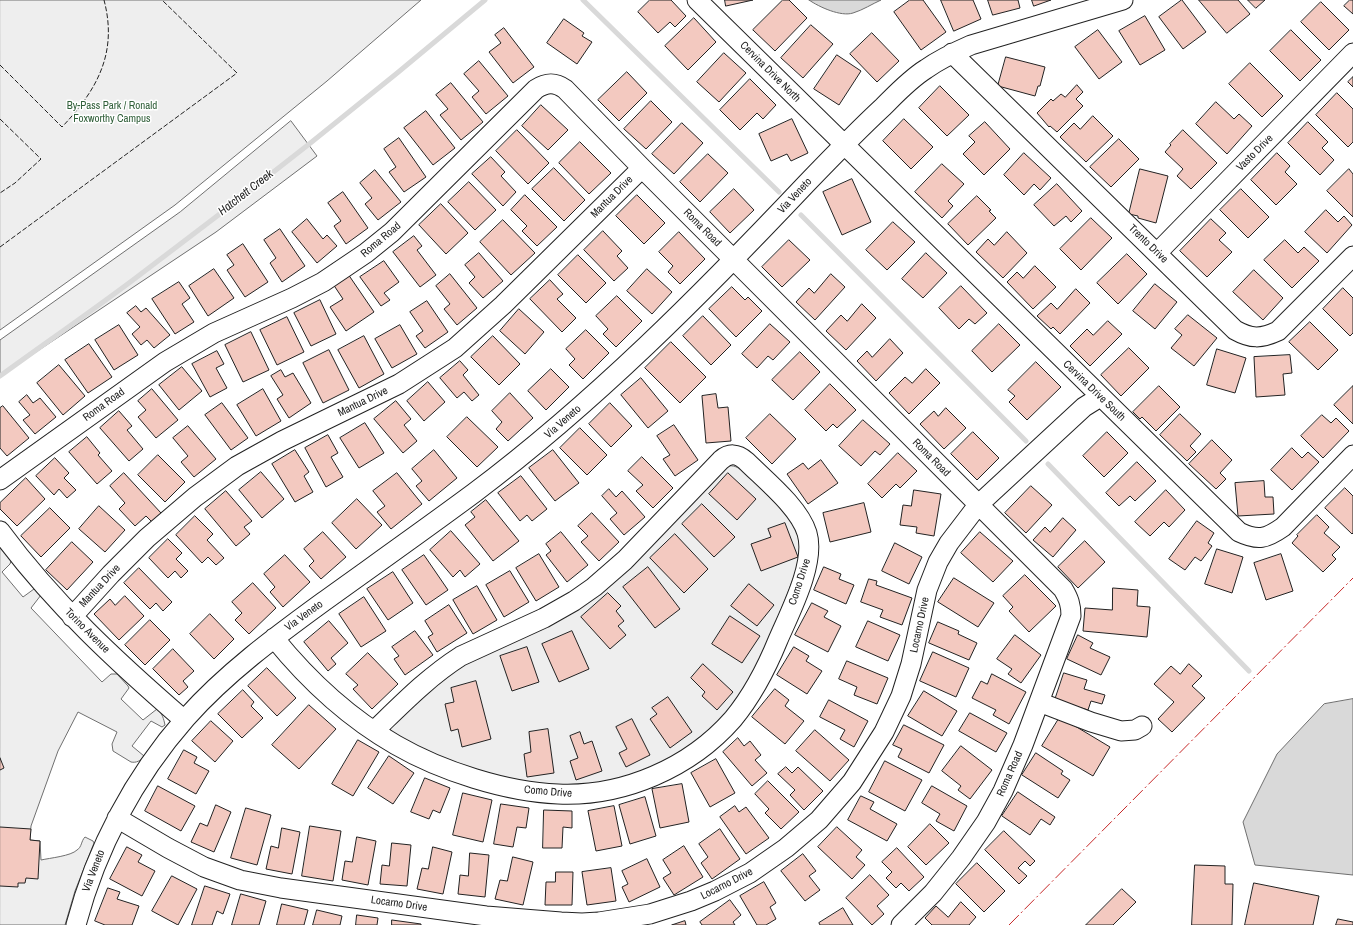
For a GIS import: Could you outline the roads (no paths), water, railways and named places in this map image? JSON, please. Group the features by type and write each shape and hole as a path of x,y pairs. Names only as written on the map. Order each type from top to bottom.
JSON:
{"street":[{"name":"Cervina Drive North","path":"697,0 843,145"},
{"name":"Via Veneto","path":"76,925 96,863 117,818 141,778 184,720 224,680 274,638 474,493 543,440 627,365 734,260 843,145 906,84 926,69 952,53 971,45 1123,0"},
{"name":"Trento Drive","path":"952,53 1235,330 1244,335 1263,337 1278,331 1353,256"},
{"name":"Vasto Drive","path":"1157,253 1353,53"},
{"name":"Roma Road","path":"0,480 165,362 214,333 308,290 338,273 392,232 536,89 551,83 559,85 565,89 1063,589 1069,599 1071,616 1023,745 1003,791 986,822 961,858 933,893 901,925"},
{"name":"Cervina Drive South","path":"843,145 1239,532 1250,537 1261,538 1271,535 1283,527 1353,455"},
{"name":"Mantua Drive","path":"72,617 111,574 147,538 195,497 226,474 282,442 399,384 455,348 503,305 642,168"},
{"name":"Locarno Drive","path":"117,818 204,867 240,880 281,888 486,916 575,923 599,922 650,914 691,901 715,891 750,873 786,848 819,820 852,782 884,732 901,696 911,664 927,590 938,562 949,543 978,505 1084,407 1100,397"},
{"name":"Como Drive","path":"274,638 288,655 318,685 352,715 374,731 395,744 442,767 496,784 543,793 576,794 597,792 641,781 661,773 688,757 718,734 734,718 750,695 775,646 801,584 810,547 806,527 785,500 742,457 736,455 726,456 625,560 594,587 558,611 461,656 429,679 374,731"},
{"name":"Torino Avenue","path":"0,531 31,571 72,617 139,682 184,720"},
{"path":"1039,702 1091,722 1121,731 1135,730 1142,726"}],"waterway":[{"name":"Hatchett Creek","path":"0,376 116,292 222,212 311,143 485,0"},
{"path":"583,0 779,192"},
{"path":"801,215 1026,441"},
{"path":"1048,464 1249,671"}],"park label":[{"name":"By-Pass Park / Ronald Foxworthy Campus","path":"112,112"}]}
